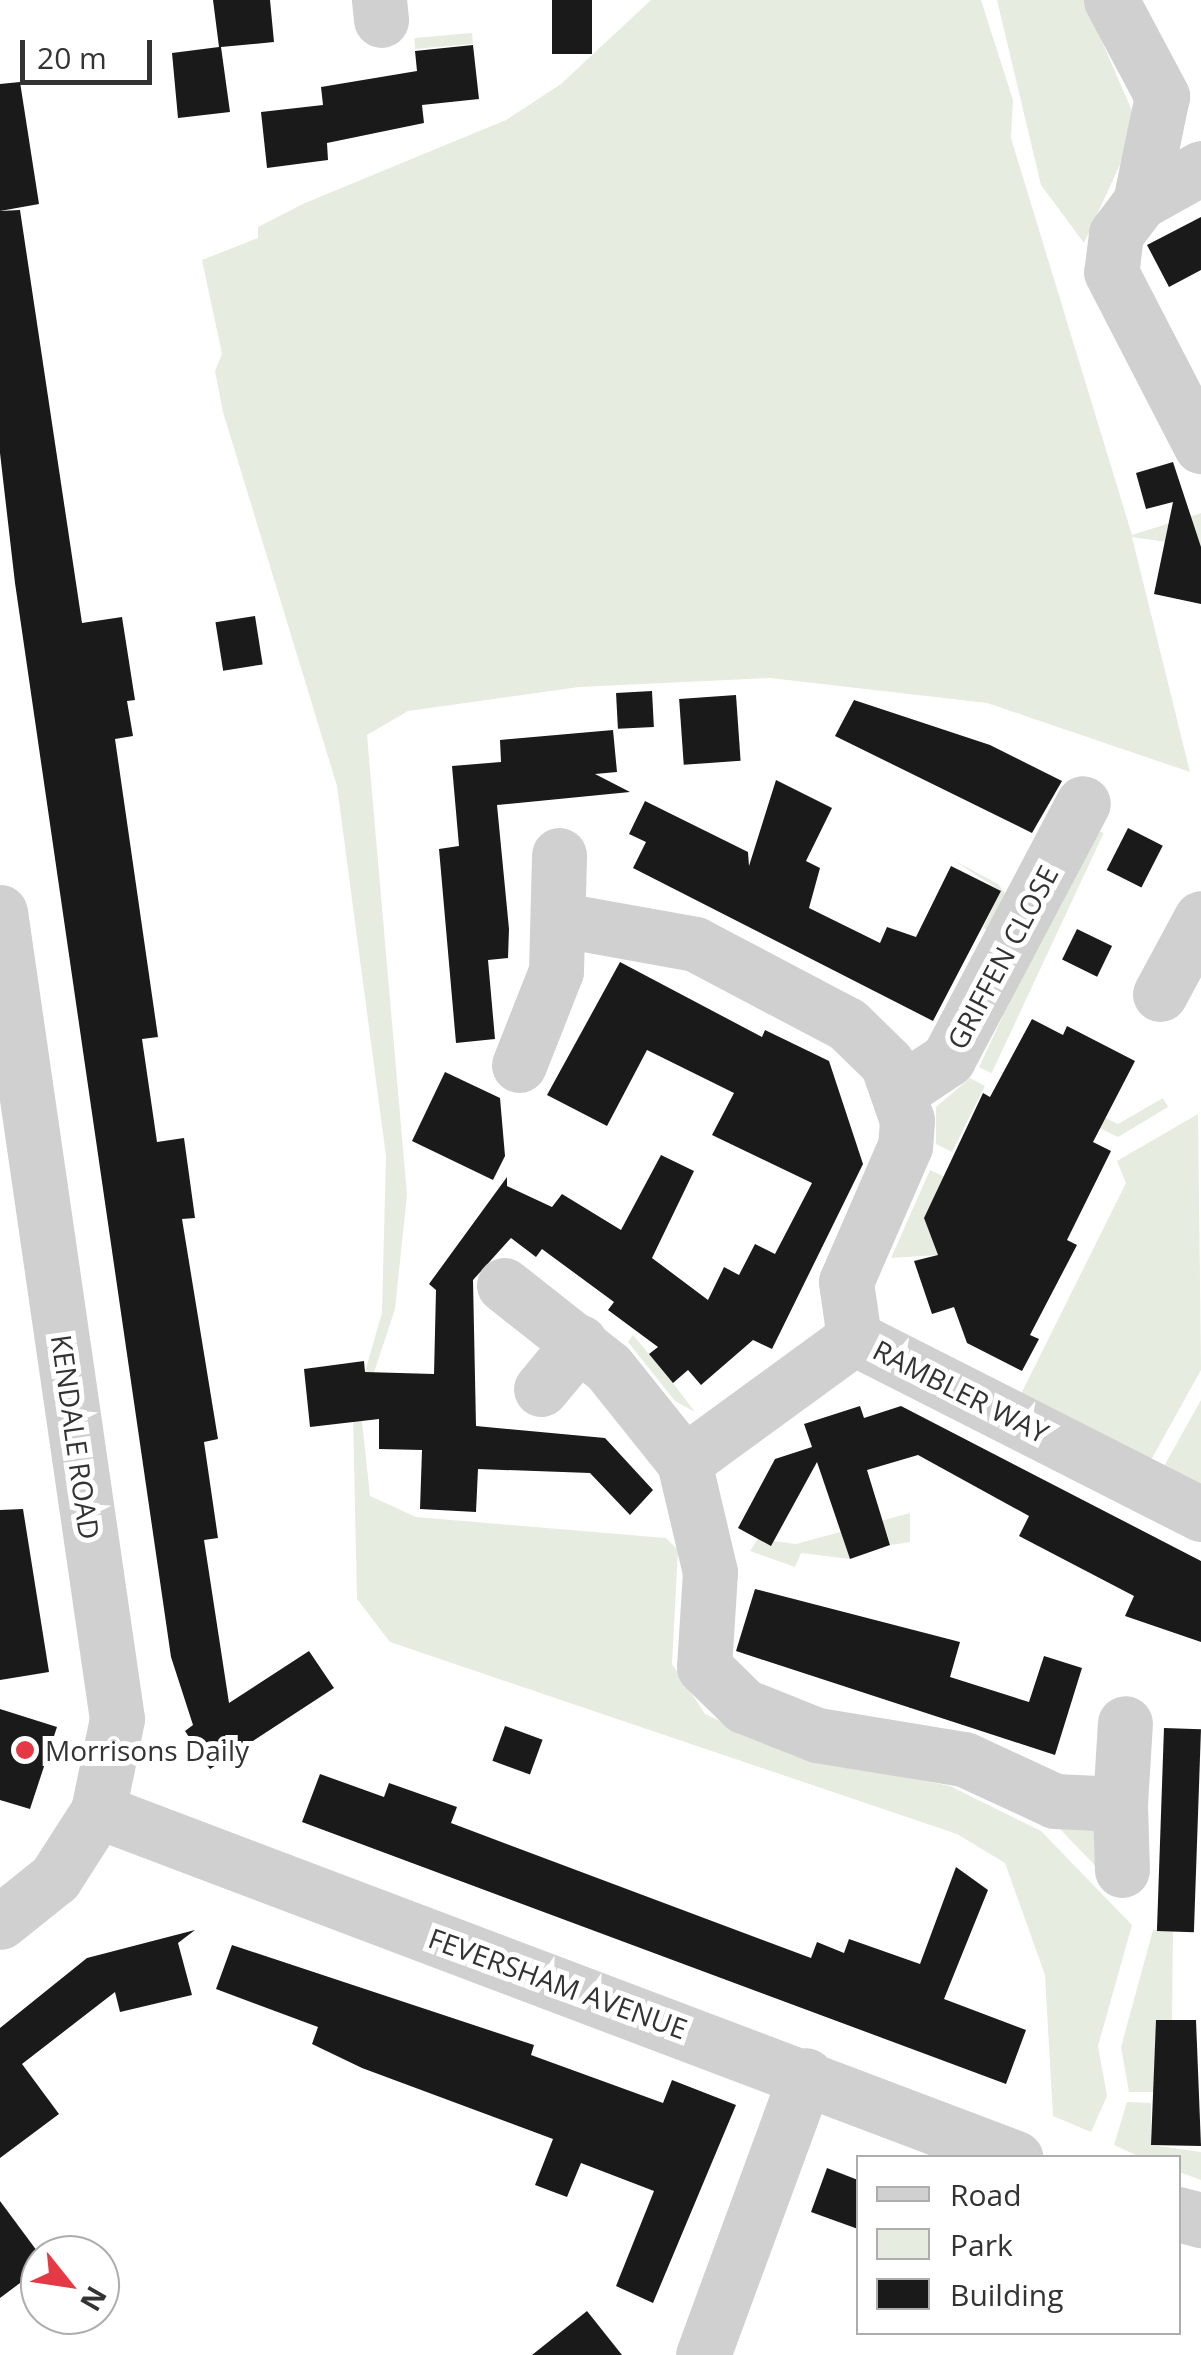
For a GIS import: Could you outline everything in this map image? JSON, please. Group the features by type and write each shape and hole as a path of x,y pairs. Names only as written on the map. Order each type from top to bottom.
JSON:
{"street":[{"path":"1111,0 1182,105 1140,202 1116,234 1111,272 1201,446"},
{"path":"1140,202 1201,168"},
{"name":"GRIFFEN CLOSE","path":"900,1091 948,1059 1083,804"},
{"path":"519,1065 548,1008 562,920 559,855"},
{"name":"KENDALE ROAD","path":"0,912 20,1197 117,1719 98,1811 55,1878 0,1922"},
{"path":"1160,994 1201,918"},
{"path":"562,920 658,930 694,944 847,1024 900,1091 907,1120 896,1180 846,1282 854,1338"},
{"path":"504,1285 580,1342 684,1462 710,1572 700,1645 718,1688 816,1735 964,1759 1054,1801 1120,1804"},
{"name":"RAMBLER WAY","path":"684,1462 854,1338 1201,1514"},
{"path":"541,1390 580,1342"},
{"path":"1122,1870 1120,1804 1125,1723"},
{"name":"FEVERSHAM AVENUE","path":"98,1811 806,2075 1008,2155"},
{"path":"703,2355 806,2075"}],"green space":[{"path":"651,0 981,0 1013,100 1011,138 1132,535 1201,513 1201,547 1132,537 1190,772 987,703 770,678 579,687 408,711 367,735 407,1195 395,1309 361,1412 370,1496 416,1517 666,1538 678,1550 672,1664 705,1714 794,1756 950,1786 1041,1831 1132,1925 1098,2046 1107,2096 1091,2132 1053,2116 1045,1975 1005,1863 957,1834 390,1642 357,1599 353,1413 382,1313 386,1156 337,786 223,412 215,371 222,354 202,260 258,238 258,227 305,203 506,120 561,84"},
{"path":"997,0 1084,0 1133,113 1134,134 1084,243 1041,185"},
{"path":"472,33 473,44 415,49 414,38"},
{"path":"1091,827 1104,833 992,1073 979,1067"},
{"path":"953,860 998,884 1006,895 993,933 983,928 1001,891"},
{"path":"970,1078 985,1086 952,1152 936,1144 936,1107"},
{"path":"1163,1098 1168,1107 1118,1137 1083,1120 1089,1110 1118,1124"},
{"path":"1198,1114 1201,1370 1151,1460 1019,1398 1126,1183 1117,1161"},
{"path":"930,1170 945,1177 924,1218 938,1255 891,1258"},
{"path":"633,1335 695,1412 675,1401 628,1342"},
{"path":"1201,1400 1201,1489 1163,1468"},
{"path":"910,1513 910,1542 891,1545 884,1525 843,1539 850,1559 801,1553 795,1567 750,1551 758,1539 796,1544"},
{"path":"1087,1824 1097,1833 1107,1878 1059,1828"},
{"path":"1153,1930 1173,1931 1172,2020 1156,2020 1155,2092 1129,2092 1121,2047"},
{"path":"1127,2102 1151,2103 1151,2145 1201,2152 1201,2180 1181,2173 1181,2155 1136,2155 1114,2145"}],"building":[{"path":"213,0 270,0 274,42 221,47 230,112 178,118 172,53 219,47"},
{"path":"552,0 592,0 592,54 552,54"},
{"path":"473,45 479,99 422,105 424,123 327,143 328,160 267,168 261,112 323,105 321,87 417,71 415,51"},
{"path":"20,82 39,204 0,211 0,84"},
{"path":"20,210 82,623 122,617 135,700 127,701 133,736 115,739 158,1037 142,1039 157,1142 184,1138 195,1218 182,1219 218,1439 204,1442 218,1538 204,1540 229,1703 309,1651 334,1688 210,1769 185,1731 193,1725 171,1657 15,583 0,453 0,211"},
{"path":"1201,217 1201,270 1169,287 1147,245"},
{"path":"1173,462 1201,547 1201,604 1154,594 1173,502 1146,509 1136,473"},
{"path":"255,616 263,664 223,671 215,622"},
{"path":"652,691 654,727 618,729 616,693"},
{"path":"736,695 741,761 684,765 679,699"},
{"path":"854,700 990,745 1062,781 1032,833 835,736"},
{"path":"613,730 617,772 595,774 630,792 497,805 509,929 508,958 488,960 495,1039 456,1043 439,849 459,846 452,766 501,762 500,740"},
{"path":"776,780 832,808 806,861 820,868 809,908 880,943 887,927 916,937 951,866 1001,891 933,1021 633,868 646,842 629,834 645,801 748,852 749,866"},
{"path":"1128,828 1163,846 1141,888 1107,870"},
{"path":"1077,929 1112,946 1097,977 1062,960"},
{"path":"620,962 762,1037 765,1030 829,1061 863,1164 772,1349 753,1340 701,1385 688,1370 673,1383 649,1354 658,1347 608,1310 614,1302 542,1249 536,1257 511,1238 473,1280 476,1426 605,1438 653,1490 630,1515 590,1473 478,1469 476,1512 420,1509 422,1450 379,1449 379,1419 310,1427 304,1369 364,1361 365,1372 434,1374 436,1290 429,1284 507,1177 507,1186 552,1207 562,1194 621,1230 661,1155 694,1171 652,1258 708,1300 724,1267 739,1275 755,1244 775,1254 812,1183 712,1135 734,1093 647,1050 607,1126 547,1095"},
{"path":"1032,1019 1063,1035 1067,1026 1135,1061 1093,1142 1111,1151 1067,1240 1077,1245 1030,1335 1039,1339 1022,1371 967,1343 954,1307 932,1314 914,1261 938,1255 924,1218 983,1093 990,1097"},
{"path":"445,1072 500,1098 505,1156 493,1180 412,1141"},
{"path":"860,1406 864,1418 901,1406 1201,1561 1201,1642 1125,1616 1134,1596 1019,1536 1029,1516 918,1455 867,1470 890,1545 850,1559 817,1462 771,1546 738,1528 775,1459 812,1447 804,1424"},
{"path":"23,1509 49,1672 0,1680 0,1510"},
{"path":"755,1589 960,1642 950,1677 1029,1702 1044,1656 1082,1668 1055,1755 736,1651"},
{"name":"Morrisons Daily","path":"0,1709 57,1727 30,1809 0,1800"},
{"path":"505,1726 543,1740 530,1774 492,1761"},
{"path":"1164,1728 1201,1729 1194,1932 1157,1931"},
{"path":"320,1774 384,1797 389,1783 457,1807 451,1823 811,1958 817,1942 844,1953 849,1939 920,1964 956,1867 988,1890 944,1999 1026,2030 1006,2084 302,1822"},
{"path":"195,1930 178,1943 192,1995 120,2012 115,1992 22,2064 59,2114 0,2158 0,2028 87,1958"},
{"path":"232,1945 534,2045 531,2055 663,2103 672,2080 736,2105 653,2303 616,2286 654,2191 581,2163 567,2197 535,2185 553,2139 362,2068 312,2044 318,2027 216,1989"},
{"path":"1156,2020 1196,2020 1201,2146 1151,2145"},
{"path":"827,2168 856,2179 856,2228 811,2212"},
{"path":"0,2201 25,2235 20,2235 20,2283 0,2298"},
{"path":"587,2311 622,2355 532,2355"}],"place":[{"name":"Morrisons Daily","path":"25,1750"}]}
